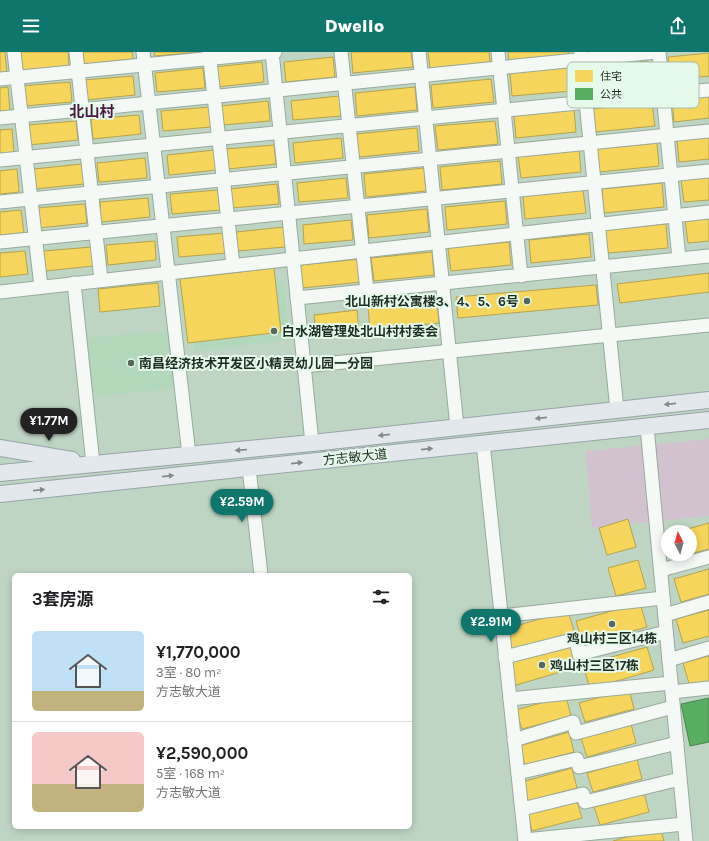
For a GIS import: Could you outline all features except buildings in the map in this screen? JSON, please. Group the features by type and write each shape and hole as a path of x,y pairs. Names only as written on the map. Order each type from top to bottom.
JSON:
{"main road":[{"name":"方志敏大道","path":"0,473 312,443 709,400"},
{"name":"方志敏大道","path":"0,494 709,420"},
{"path":"0,448 93,464"},
{"path":"0,498 20,492"}],"street":[{"path":"14,52 41,287"},
{"path":"76,52 101,280"},
{"path":"143,52 188,455"},
{"path":"0,80 145,65 210,55 273,52 312,443"},
{"path":"341,52 367,291"},
{"path":"419,52 441,283 457,427"},
{"path":"498,52 521,276"},
{"path":"0,118 500,68 582,56 656,52"},
{"path":"659,52 660,62"},
{"path":"210,55 233,265"},
{"path":"699,91 709,90"},
{"path":"0,160 567,104"},
{"path":"587,108 604,268 617,410"},
{"path":"664,108 679,259"},
{"path":"0,202 709,130"},
{"path":"0,242 709,171"},
{"path":"0,292 709,212"},
{"path":"297,298 604,268 709,256"},
{"path":"74,283 93,464"},
{"path":"304,366 709,325"},
{"path":"647,427 686,841"},
{"path":"483,443 525,840 684,824"},
{"path":"249,468 261,573"},
{"path":"660,570 709,558"},
{"path":"501,616 663,598"},
{"path":"665,616 709,602"},
{"path":"505,657 576,639 579,654 666,632"},
{"path":"669,660 709,648"},
{"path":"510,699 671,688 709,688"},
{"path":"514,740 573,722 576,733 673,707"},
{"path":"518,773 577,759 579,767 677,743"},
{"path":"522,809 583,794 585,802 680,780"}],"path":[{"path":"0,434 709,360"}],"shaded area":[{"path":"283,280 290,340 195,351 188,291"},
{"name":"南昌经济技术开发区小精灵幼儿园一分园","path":"171,330 176,389 92,396 87,338"},
{"path":"709,439 709,516 592,528 586,451"}],"place":[{"name":"北山新村公寓楼3、4、5、6号","path":"527,301"},
{"name":"白水湖管理处北山村村委会","path":"274,331"},
{"name":"南昌经济技术开发区小精灵幼儿园一分园","path":"131,363"},
{"name":"鸡山村三区14栋","path":"612,624"},
{"name":"鸡山村三区17栋","path":"542,665"}],"district":[{"name":"北山村","path":"92,112"}]}
